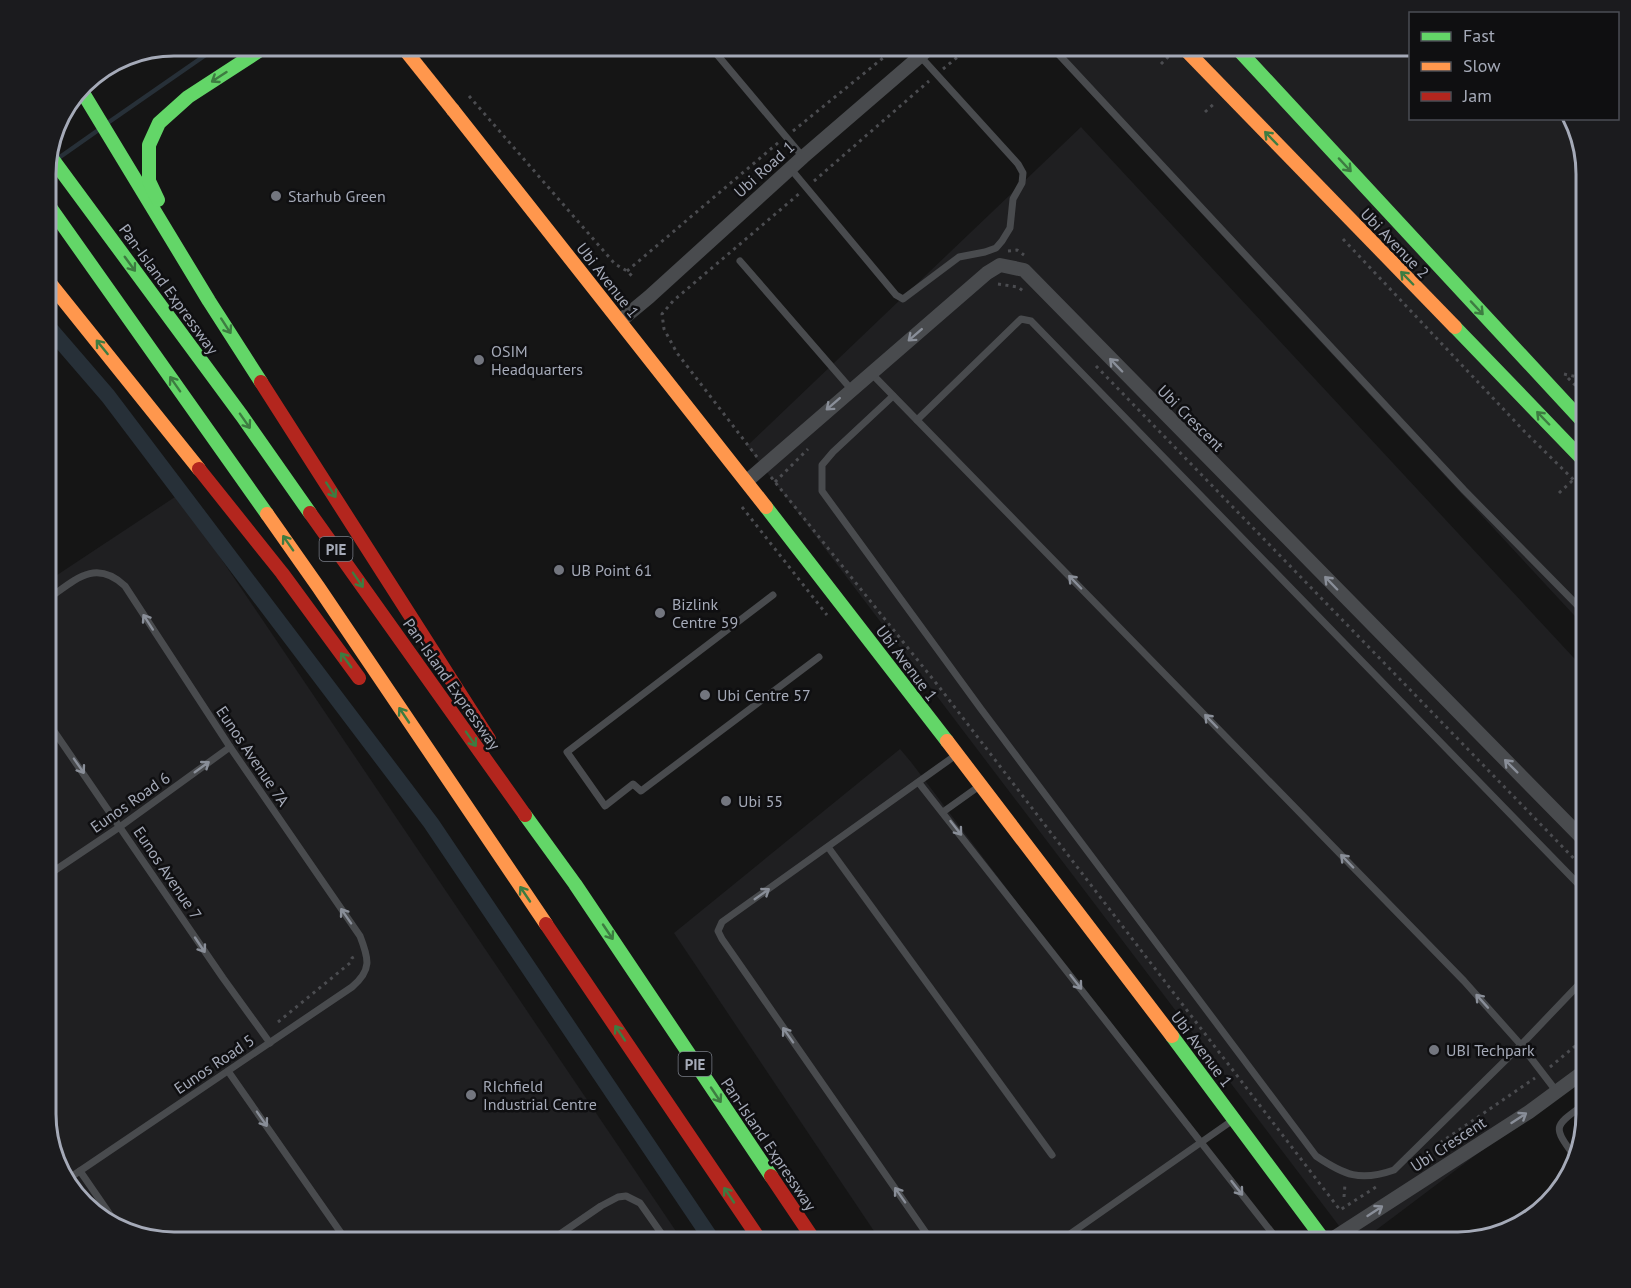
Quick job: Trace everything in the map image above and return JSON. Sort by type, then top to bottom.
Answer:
[{"type":"main road","points":[[209,301],[149,181],[149,145],[159,123],[188,97],[251,56]]},
{"type":"main road","name":"Ubi Avenue 1","points":[[411,56],[747,481],[1235,1119],[1318,1232]]},
{"type":"main road","name":"Ubi Avenue 2","points":[[1192,56],[1576,453]]},
{"type":"main road","name":"Ubi Avenue 2","points":[[1244,56],[1576,414]]},
{"type":"main road","points":[[85,96],[209,301],[472,710],[575,884]]},
{"type":"main road","name":"Pan-Island Expressway","points":[[56,164],[242,416],[575,884],[809,1232]]},
{"type":"main road","name":"PIE","points":[[56,215],[319,588],[755,1232]]},
{"type":"main road","points":[[56,292],[282,573],[361,680],[391,696]]},
{"type":"street","name":"Ubi Road 1","points":[[620,321],[919,56]]},
{"type":"street","name":"Ubi Crescent","points":[[747,481],[987,273],[1000,265],[1024,270],[1576,832]]},
{"type":"street","name":"Ubi Crescent","points":[[1343,1232],[1576,1078]]},
{"type":"lane","points":[[718,56],[803,157]]},
{"type":"lane","points":[[790,168],[896,295],[903,299],[959,257],[996,248],[1010,228],[1014,199],[1022,183],[1023,173],[1018,164],[937,74],[931,56]]},
{"type":"lane","points":[[1060,56],[1464,490],[1576,604]]},
{"type":"lane","points":[[740,261],[851,389]]},
{"type":"lane","points":[[917,420],[1021,319],[1031,321],[1576,882]]},
{"type":"lane","points":[[871,373],[1464,981],[1521,1045],[1557,1092]]},
{"type":"lane","points":[[893,396],[846,439],[822,465],[822,490],[987,718],[1316,1156],[1339,1172],[1361,1177],[1376,1176],[1394,1170],[1576,987]]},
{"type":"lane","name":"Eunos Avenue 7A","points":[[56,593],[82,575],[93,572],[115,576],[124,586],[230,747],[360,936],[368,961]]},
{"type":"lane","points":[[773,595],[567,753],[605,806],[633,784],[641,792],[819,657]]},
{"type":"lane","name":"Eunos Avenue 7","points":[[56,734],[223,978],[270,1042]]},
{"type":"lane","name":"Eunos Road 6","points":[[56,870],[230,747]]},
{"type":"lane","points":[[925,1232],[718,931],[722,922],[956,755]]},
{"type":"lane","points":[[919,783],[1272,1232]]},
{"type":"lane","points":[[943,812],[980,785]]},
{"type":"lane","points":[[828,847],[1052,1155]]},
{"type":"lane","name":"Eunos Road 5","points":[[72,1176],[352,987],[360,980],[368,961]]},
{"type":"lane","points":[[228,1071],[340,1232]]},
{"type":"lane","points":[[1570,1150],[1558,1128],[1560,1122],[1576,1110]]},
{"type":"lane","points":[[1073,1232],[1235,1119]]},
{"type":"lane","points":[[80,1171],[109,1214]]},
{"type":"lane","points":[[563,1232],[601,1206],[618,1197],[626,1196],[640,1203],[660,1232]]},
{"type":"path","points":[[627,271],[786,136],[885,56]]},
{"type":"path","points":[[959,56],[673,301],[662,314],[664,329],[677,353],[775,482],[940,688],[1340,1210],[1380,1184]]},
{"type":"path","points":[[1161,64],[1170,56]]},
{"type":"path","points":[[462,87],[615,264],[632,276]]},
{"type":"path","points":[[1205,112],[1215,103]]},
{"type":"path","points":[[996,284],[1018,287],[1026,293]]},
{"type":"path","points":[[1095,364],[1576,861]]},
{"type":"path","points":[[1564,374],[1576,377]]},
{"type":"path","points":[[775,482],[812,445]]},
{"type":"path","points":[[1559,493],[1573,480]]},
{"type":"path","points":[[264,1034],[350,963],[355,955],[366,952]]},
{"type":"path","points":[[1428,1152],[1543,1073],[1576,1045]]},
{"type":"path","points":[[1344,1197],[1346,1173]]},
{"type":"shaded area","points":[[1055,56],[1409,56],[1409,120],[1563,120],[1573,150],[1576,173],[1576,617]]},
{"type":"shaded area","name":"UBI Techpark","points":[[1081,127],[1576,660],[1576,1080],[1374,1232],[1344,1232],[747,446]]},
{"type":"shaded area","points":[[178,495],[677,1232],[173,1232],[150,1230],[128,1224],[108,1213],[90,1198],[71,1174],[62,1153],[56,1122],[56,576]]},
{"type":"shaded area","points":[[900,749],[1267,1232],[875,1232],[674,933]]},
{"type":"waterway","points":[[109,122],[204,56]]},
{"type":"waterway","points":[[60,157],[97,131]]},
{"type":"waterway","points":[[56,336],[108,396],[431,823],[707,1232]]},
{"type":"traffic: fast","points":[[158,200],[149,181],[149,145],[159,123],[188,97],[251,56]]},
{"type":"traffic: fast","points":[[1244,56],[1576,414]]},
{"type":"traffic: fast","points":[[85,96],[261,382]]},
{"type":"traffic: fast","points":[[56,164],[242,416],[310,513]]},
{"type":"traffic: fast","points":[[56,216],[267,514]]},
{"type":"traffic: fast","points":[[1455,327],[1576,453]]},
{"type":"traffic: fast","points":[[766,507],[947,741]]},
{"type":"traffic: fast","points":[[525,815],[575,884],[771,1176]]},
{"type":"traffic: fast","points":[[1172,1036],[1318,1232]]},
{"type":"traffic: slow","points":[[410,56],[453,110]]},
{"type":"traffic: slow","points":[[1192,56],[1455,327]]},
{"type":"traffic: slow","points":[[453,110],[766,507]]},
{"type":"traffic: slow","points":[[56,291],[199,469]]},
{"type":"traffic: slow","points":[[267,514],[546,924]]},
{"type":"traffic: slow","points":[[947,741],[1172,1036]]},
{"type":"traffic: jam","points":[[261,382],[489,739]]},
{"type":"traffic: jam","points":[[199,469],[282,573],[359,678]]},
{"type":"traffic: jam","points":[[310,513],[525,815]]},
{"type":"traffic: jam","points":[[546,924],[755,1232]]},
{"type":"traffic: jam","points":[[771,1176],[809,1232]]},
{"type":"place","name":"Starhub Green","points":[[276,196]]},
{"type":"place","name":"OSIM Headquarters","points":[[479,360]]},
{"type":"place","name":"UB Point 61","points":[[559,570]]},
{"type":"place","name":"Bizlink Centre 59","points":[[660,613]]},
{"type":"place","name":"Ubi Centre 57","points":[[705,695]]},
{"type":"place","name":"Ubi 55","points":[[726,801]]},
{"type":"place","name":"UBI Techpark","points":[[1434,1050]]},
{"type":"place","name":"RIchfield Industrial Centre","points":[[471,1095]]}]
